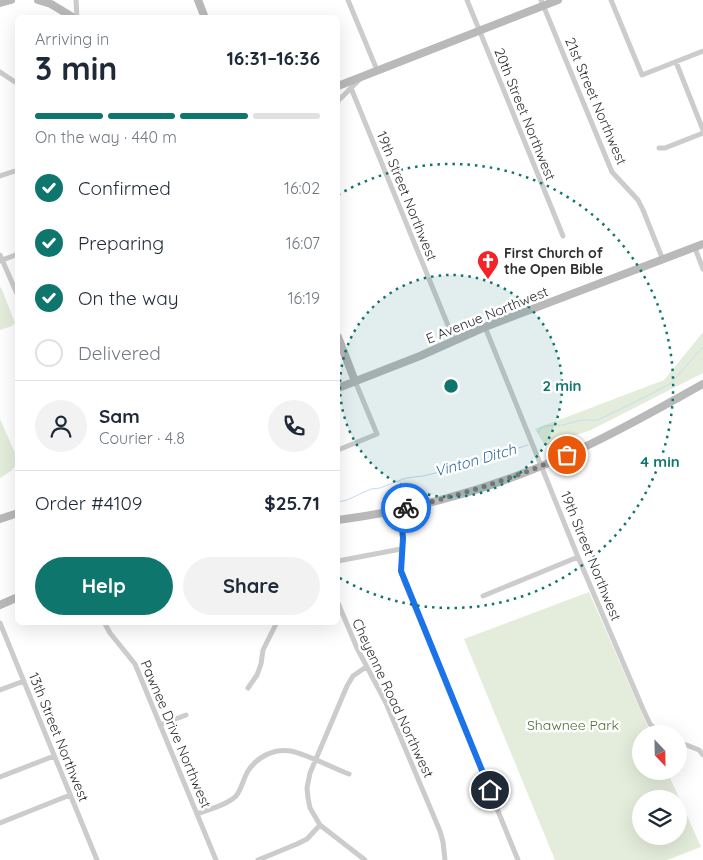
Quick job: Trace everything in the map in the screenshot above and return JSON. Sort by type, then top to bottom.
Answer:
[{"type":"street","points":[[0,2],[11,0]]},
{"type":"street","points":[[38,0],[51,4],[71,15]]},
{"type":"street","points":[[76,0],[76,15]]},
{"type":"street","points":[[198,0],[204,15]]},
{"type":"street","points":[[348,0],[377,70]]},
{"type":"street","name":"20th Street Northwest","points":[[466,0],[563,236]]},
{"type":"street","points":[[340,85],[542,3],[558,0]]},
{"type":"street","points":[[611,0],[642,75],[703,51]]},
{"type":"street","name":"21st Street Northwest","points":[[542,3],[612,172],[638,200],[663,260]]},
{"type":"street","points":[[659,148],[665,148],[703,132],[676,62]]},
{"type":"street","points":[[0,72],[15,82]]},
{"type":"street","points":[[340,99],[363,76]]},
{"type":"street","name":"19th Street Northwest","points":[[351,88],[454,340]]},
{"type":"street","points":[[0,176],[15,171]]},
{"type":"street","name":"E Avenue Northwest","points":[[340,387],[485,327],[703,244]]},
{"type":"street","points":[[695,248],[703,269]]},
{"type":"street","points":[[15,255],[1,259],[15,289]]},
{"type":"street","name":"19th Street Northwest","points":[[485,327],[578,556],[651,725]]},
{"type":"street","points":[[340,342],[378,434],[340,449]]},
{"type":"street","points":[[340,520],[400,510],[482,488],[542,466],[618,431],[703,384]]},
{"type":"street","points":[[400,510],[403,527],[401,571],[404,581],[518,860]]},
{"type":"street","points":[[0,520],[15,514]]},
{"type":"street","points":[[340,561],[402,549]]},
{"type":"street","points":[[483,596],[578,556]]},
{"type":"street","points":[[0,605],[15,598]]},
{"type":"street","name":"Cheyenne Road Northwest","points":[[340,608],[366,667],[386,703],[436,822],[443,842],[445,860]]},
{"type":"street","name":"13th Street Northwest","points":[[0,623],[97,860]]},
{"type":"street","name":"Pawnee Drive Northwest","points":[[106,625],[135,664],[216,860]]},
{"type":"street","points":[[248,688],[257,675],[263,650],[276,625]]},
{"type":"street","points":[[365,860],[320,825],[310,808],[307,788],[315,761],[347,686],[353,676],[366,667]]},
{"type":"street","points":[[0,690],[24,681]]},
{"type":"street","points":[[160,725],[186,715]]},
{"type":"street","points":[[688,746],[699,750],[703,754]]},
{"type":"street","points":[[198,814],[228,802],[236,795],[254,762],[265,755],[279,751],[291,751],[349,774]]},
{"type":"street","points":[[0,777],[54,756]]},
{"type":"street","points":[[0,823],[70,795]]},
{"type":"street","points":[[258,860],[307,839],[320,825]]},
{"type":"green space","points":[[0,288],[15,323],[0,330]]},
{"type":"green space","points":[[703,332],[703,373],[591,430],[545,446],[535,429],[664,380]]},
{"type":"green space","points":[[0,419],[15,453],[15,466],[0,478]]},
{"type":"green space","name":"Shawnee Park","points":[[589,592],[647,725],[632,725],[632,780],[671,780],[676,790],[632,790],[632,845],[687,845],[687,816],[701,847],[667,860],[555,860],[464,639]]},
{"type":"waterway","name":"Vinton Ditch","points":[[539,432],[540,428],[545,426],[563,425],[581,420],[598,420],[653,393],[671,383],[703,347]]},
{"type":"waterway","name":"Vinton Ditch","points":[[340,502],[406,478],[452,469],[528,445]]},
{"type":"way so far","points":[[406,508],[482,488],[567,455]]},
{"type":"place","name":"First Church of the Open Bible","points":[[488,280]]},
{"type":"route","points":[[406,508],[400,510],[403,527],[401,571],[490,790]]}]
